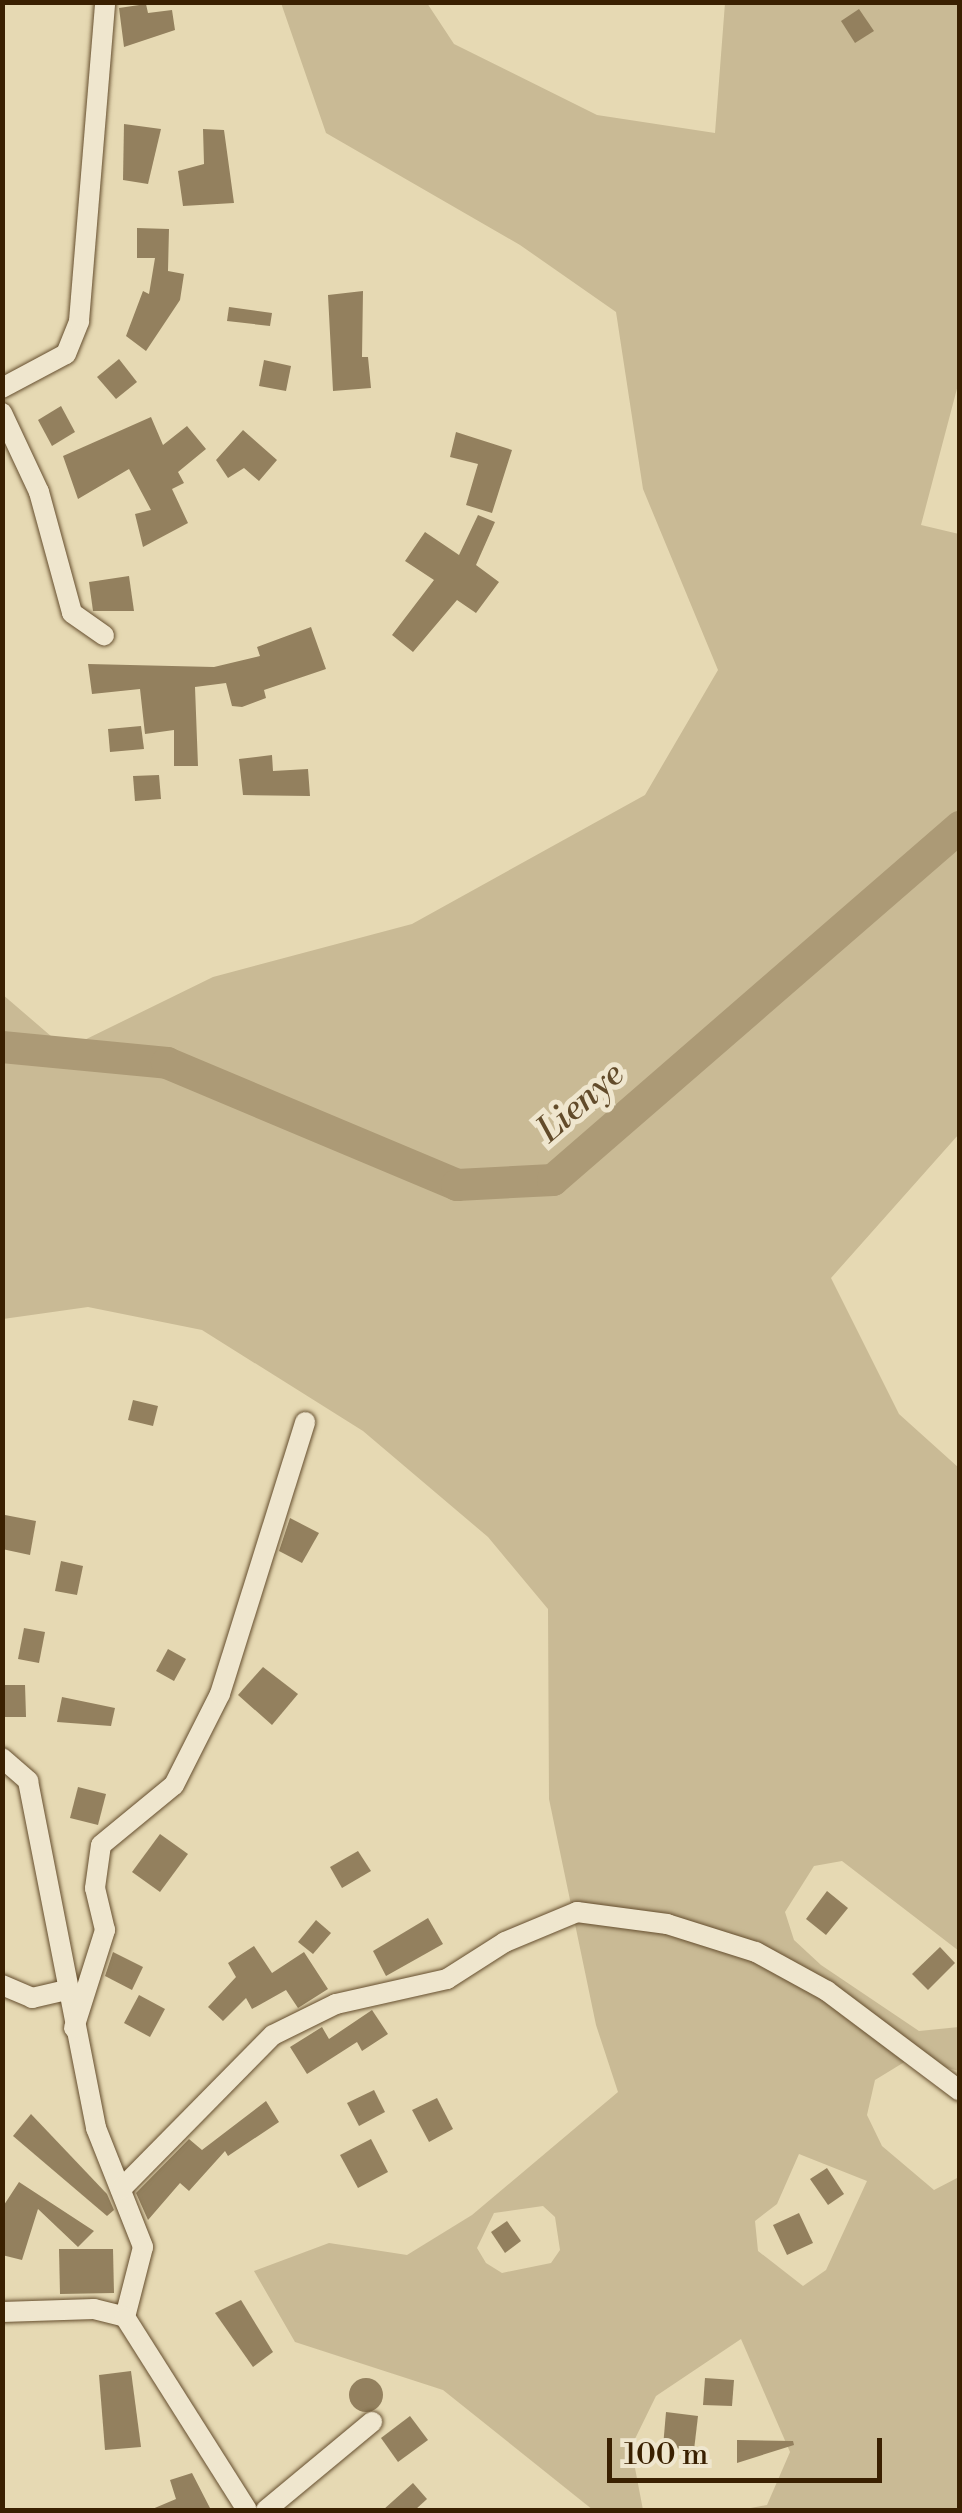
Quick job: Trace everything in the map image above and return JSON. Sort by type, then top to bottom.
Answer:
[{"type":"street","points":[[2,388],[66,354],[78,321],[104,2]]},
{"type":"street","points":[[2,412],[39,492],[72,613],[104,634]]},
{"type":"street","points":[[74,2028],[105,1930],[94,1888],[101,1845],[174,1785],[220,1694],[305,1422]]},
{"type":"street","points":[[2,1758],[28,1781],[63,1991],[96,2128],[143,2246],[125,2317]]},
{"type":"street","points":[[120,2189],[272,2035],[336,2004],[447,1979],[534,1927],[578,1912],[667,1924],[756,1952],[827,1991],[960,2091]]},
{"type":"street","points":[[2,1985],[32,1998],[63,1991]]},
{"type":"street","points":[[2,2312],[94,2309],[125,2317],[247,2510]]},
{"type":"street","points":[[266,2510],[372,2422]]},
{"type":"shaded area","points":[[281,3],[427,3],[454,44],[597,115],[715,133],[725,3],[959,3],[959,381],[921,525],[959,534],[959,1134],[831,1278],[899,1414],[959,1468],[959,1951],[842,1861],[814,1866],[785,1912],[794,1940],[821,1965],[919,2031],[959,2027],[959,2071],[911,2058],[875,2080],[867,2115],[882,2146],[934,2190],[959,2177],[959,2510],[740,2510],[767,2505],[790,2452],[741,2339],[656,2396],[631,2447],[643,2510],[593,2510],[443,2390],[295,2342],[254,2271],[329,2243],[407,2255],[472,2215],[618,2092],[596,2025],[549,1799],[548,1609],[488,1537],[363,1431],[202,1330],[88,1307],[3,1319],[2,994],[66,1049],[213,977],[412,924],[645,795],[718,670],[643,489],[616,312],[520,245],[326,133]],"holes":[[[799,2154],[867,2181],[826,2270],[803,2286],[758,2251],[755,2221],[777,2204]],[[543,2206],[555,2217],[560,2250],[551,2263],[502,2273],[486,2263],[477,2248],[494,2213]]]},
{"type":"building","points":[[146,4],[148,13],[172,10],[175,30],[124,47],[119,8]]},
{"type":"building","points":[[859,9],[874,31],[855,43],[841,21]]},
{"type":"building","points":[[124,124],[161,129],[148,184],[123,180]]},
{"type":"building","points":[[203,129],[224,130],[234,203],[183,206],[178,171],[204,164]]},
{"type":"building","points":[[137,228],[169,229],[168,271],[184,274],[180,300],[146,351],[126,336],[143,291],[149,294],[155,258],[137,258]]},
{"type":"building","points":[[363,291],[362,357],[368,357],[371,388],[333,391],[328,295]]},
{"type":"building","points":[[229,307],[272,313],[270,326],[227,321]]},
{"type":"building","points":[[119,359],[137,382],[116,399],[97,377]]},
{"type":"building","points":[[264,360],[291,366],[286,391],[259,386]]},
{"type":"building","points":[[61,406],[75,432],[52,446],[38,420]]},
{"type":"building","points":[[151,417],[163,445],[187,426],[206,449],[178,472],[184,483],[172,489],[188,523],[143,547],[135,514],[151,510],[129,469],[78,499],[63,456]]},
{"type":"building","points":[[243,430],[277,460],[259,481],[244,468],[228,478],[216,460]]},
{"type":"building","points":[[456,432],[512,450],[492,513],[466,505],[478,464],[450,457]]},
{"type":"building","points":[[478,515],[495,522],[476,565],[499,582],[476,613],[457,600],[413,652],[392,635],[434,580],[405,561],[425,532],[459,555]]},
{"type":"building","points":[[129,576],[134,611],[93,611],[89,582]]},
{"type":"building","points":[[311,627],[326,669],[264,690],[266,698],[242,707],[232,706],[226,683],[195,687],[198,766],[174,766],[174,730],[145,734],[140,689],[92,694],[88,664],[214,667],[260,656],[257,647]]},
{"type":"building","points":[[141,726],[144,749],[110,752],[108,729]]},
{"type":"building","points":[[272,755],[273,771],[308,769],[310,796],[243,795],[239,759]]},
{"type":"building","points":[[159,775],[161,799],[135,801],[133,776]]},
{"type":"building","points":[[133,1400],[158,1406],[153,1426],[128,1420]]},
{"type":"building","points":[[5,1515],[36,1521],[30,1555],[2,1549]]},
{"type":"building","points":[[290,1518],[319,1533],[302,1563],[279,1551]]},
{"type":"building","points":[[61,1561],[83,1566],[77,1595],[55,1591]]},
{"type":"building","points":[[24,1628],[45,1632],[39,1663],[18,1659]]},
{"type":"building","points":[[168,1649],[186,1659],[174,1681],[156,1671]]},
{"type":"building","points":[[263,1667],[298,1694],[272,1725],[238,1695]]},
{"type":"building","points":[[2,1685],[25,1685],[26,1717],[2,1717]]},
{"type":"building","points":[[62,1697],[115,1708],[111,1726],[57,1722]]},
{"type":"building","points":[[78,1787],[106,1794],[98,1825],[70,1818]]},
{"type":"building","points":[[160,1834],[188,1854],[160,1892],[132,1872]]},
{"type":"building","points":[[358,1851],[371,1871],[342,1888],[330,1867]]},
{"type":"building","points":[[827,1891],[848,1908],[826,1935],[806,1919]]},
{"type":"building","points":[[428,1918],[443,1944],[386,1976],[373,1951]]},
{"type":"building","points":[[316,1920],[331,1933],[313,1954],[298,1942]]},
{"type":"building","points":[[254,1946],[272,1973],[304,1952],[328,1989],[298,2008],[286,1990],[252,2009],[246,1998],[223,2021],[208,2007],[236,1977],[228,1963]]},
{"type":"building","points":[[940,1947],[955,1963],[928,1990],[912,1974]]},
{"type":"building","points":[[113,1952],[143,1967],[132,1990],[105,1976]]},
{"type":"building","points":[[139,1995],[165,2009],[150,2037],[124,2023]]},
{"type":"building","points":[[372,2010],[388,2034],[362,2051],[357,2042],[307,2074],[290,2047],[322,2027],[329,2039]]},
{"type":"building","points":[[374,2090],[385,2112],[359,2126],[347,2103]]},
{"type":"building","points":[[437,2098],[453,2129],[429,2142],[412,2110]]},
{"type":"building","points":[[266,2101],[279,2122],[228,2156],[225,2151],[189,2191],[180,2183],[148,2220],[136,2193],[189,2139],[202,2150]]},
{"type":"building","points":[[31,2114],[107,2194],[114,2210],[107,2216],[13,2136]]},
{"type":"building","points":[[371,2139],[388,2172],[358,2188],[340,2155]]},
{"type":"building","points":[[827,2168],[844,2194],[828,2205],[810,2179]]},
{"type":"building","points":[[19,2182],[94,2231],[78,2247],[38,2209],[22,2260],[2,2255],[2,2208]]},
{"type":"building","points":[[799,2213],[813,2243],[787,2255],[773,2225]]},
{"type":"building","points":[[507,2221],[521,2241],[505,2253],[491,2232]]},
{"type":"building","points":[[59,2249],[113,2249],[114,2293],[60,2294]]},
{"type":"building","points":[[241,2300],[273,2352],[253,2367],[215,2313]]},
{"type":"building","points":[[131,2371],[141,2447],[105,2450],[99,2375]]},
{"type":"building","points":[[366,2378],[378,2383],[383,2395],[378,2407],[366,2412],[354,2407],[349,2395],[354,2383]]},
{"type":"building","points":[[705,2378],[734,2380],[732,2406],[703,2405]]},
{"type":"building","points":[[666,2412],[698,2416],[694,2450],[663,2447]]},
{"type":"building","points":[[410,2416],[428,2440],[398,2462],[381,2438]]},
{"type":"building","points":[[737,2440],[793,2441],[794,2445],[737,2463]]},
{"type":"building","points":[[192,2473],[211,2510],[150,2510],[176,2499],[170,2480]]},
{"type":"building","points":[[413,2483],[427,2499],[415,2510],[383,2510]]},
{"type":"waterway","name":"Lienye","points":[[2,1047],[167,1063],[457,1185],[553,1180],[960,827]]}]
